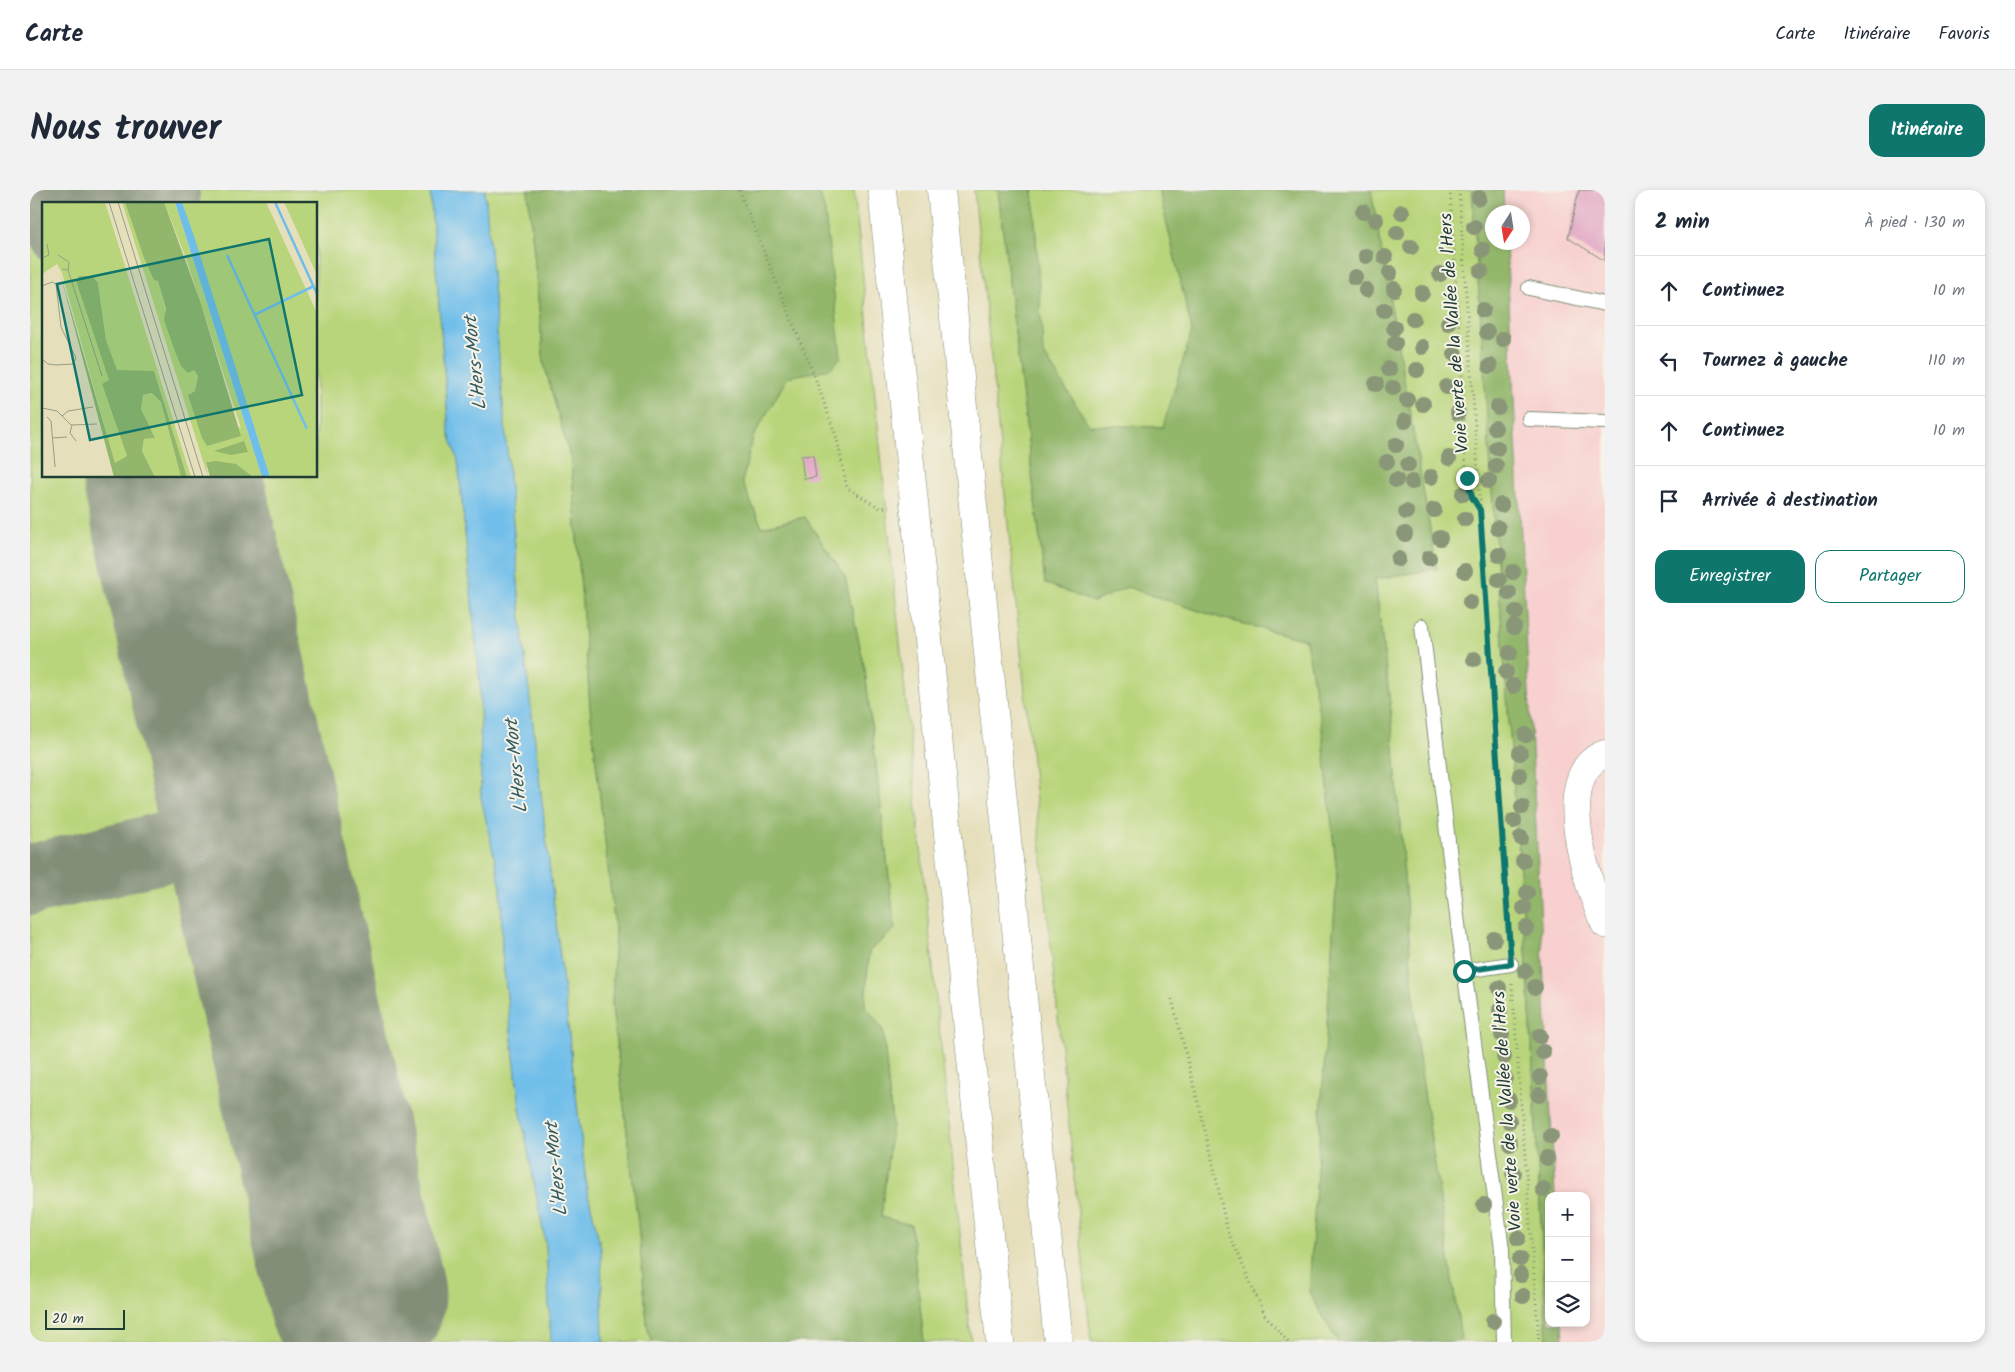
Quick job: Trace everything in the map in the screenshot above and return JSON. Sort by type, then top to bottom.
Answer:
[{"type":"main road","points":[[882,190],[1000,1342]]},
{"type":"main road","points":[[941,190],[1058,1342]]},
{"type":"main road","points":[[1605,754],[1594,759],[1587,766],[1578,789],[1577,808],[1581,853],[1589,884],[1605,924]]},
{"type":"lane","points":[[1529,288],[1605,304]]},
{"type":"lane","points":[[1529,419],[1605,422]]},
{"type":"lane","points":[[1422,626],[1464,971],[1502,1249],[1504,1342]]},
{"type":"lane","points":[[1464,971],[1511,964]]},
{"type":"path","points":[[739,190],[819,388],[837,439],[847,488],[880,508],[914,505]]},
{"type":"path","points":[[1450,190],[1467,478],[1472,497],[1480,510]]},
{"type":"path","name":"Voie verte de la Vallée de l'Hers","points":[[1459,190],[1511,964],[1539,1342]]},
{"type":"path","points":[[1172,1000],[1211,1154],[1227,1230],[1265,1315],[1288,1342]]},
{"type":"shaded area","points":[[1503,190],[1605,190],[1605,1342],[1563,1342],[1562,1327],[1590,1327],[1590,1192],[1555,1192],[1506,250],[1530,250],[1530,205],[1504,205]]},
{"type":"green space","points":[[30,190],[430,190],[449,433],[458,460],[480,684],[481,797],[501,888],[502,953],[520,1108],[546,1246],[551,1342],[30,1342]]},
{"type":"green space","points":[[485,190],[528,190],[544,364],[571,461],[591,718],[615,929],[612,1007],[638,1224],[648,1333],[653,1342],[603,1342],[601,1249],[587,1190],[522,630]]},
{"type":"green space","points":[[528,190],[819,190],[825,213],[841,357],[830,369],[788,377],[753,437],[742,482],[762,527],[805,517],[845,577],[865,670],[895,929],[869,951],[865,1006],[883,1030],[892,1124],[881,1217],[911,1225],[924,1342],[653,1342],[648,1333],[638,1224],[612,1007],[615,929],[591,718],[571,461],[544,364]]},
{"type":"green space","points":[[819,190],[854,190],[971,1342],[924,1342],[911,1225],[881,1218],[892,1124],[883,1030],[865,1006],[869,951],[895,929],[865,670],[845,577],[805,517],[762,527],[742,482],[753,437],[788,376],[830,369],[840,357],[825,213]]},
{"type":"green space","points":[[974,190],[998,190],[1045,583],[1093,602],[1127,587],[1221,618],[1306,640],[1322,729],[1337,875],[1309,1292],[1338,1342],[1091,1342]]},
{"type":"green space","points":[[998,190],[1033,190],[1043,353],[1089,425],[1163,427],[1192,331],[1159,190],[1371,190],[1437,569],[1375,579],[1391,712],[1418,1052],[1461,1339],[1458,1342],[1338,1342],[1309,1292],[1337,875],[1322,729],[1306,640],[1221,618],[1127,587],[1093,602],[1045,583]]},
{"type":"green space","points":[[1033,190],[1159,190],[1192,331],[1164,427],[1089,426],[1043,353]]},
{"type":"green space","points":[[1371,190],[1472,190],[1495,535],[1529,991],[1547,1342],[1458,1342],[1461,1339],[1418,1052],[1391,712],[1375,579],[1437,569]]},
{"type":"green space","points":[[1472,190],[1503,190],[1504,205],[1485,205],[1485,250],[1506,250],[1555,1192],[1545,1192],[1545,1303],[1529,991],[1495,535]]},
{"type":"green space","points":[[1546,1327],[1562,1327],[1563,1342],[1547,1342]]},
{"type":"water","name":"L'Hers-Mort","points":[[430,190],[485,190],[522,630],[587,1190],[601,1249],[603,1342],[551,1342],[546,1246],[520,1108],[502,953],[501,888],[481,797],[480,684],[458,461],[449,433]]},
{"type":"building","points":[[1579,190],[1605,190],[1605,261],[1568,238]]},
{"type":"building","points":[[813,455],[816,477],[804,479],[801,456]]},
{"type":"taxiway","points":[[30,880],[251,826]]},
{"type":"runway","points":[[108,190],[111,202]]},
{"type":"runway","points":[[172,478],[356,1295]]},
{"type":"route","points":[[1464,971],[1511,964],[1480,510],[1472,497],[1467,478]]}]
